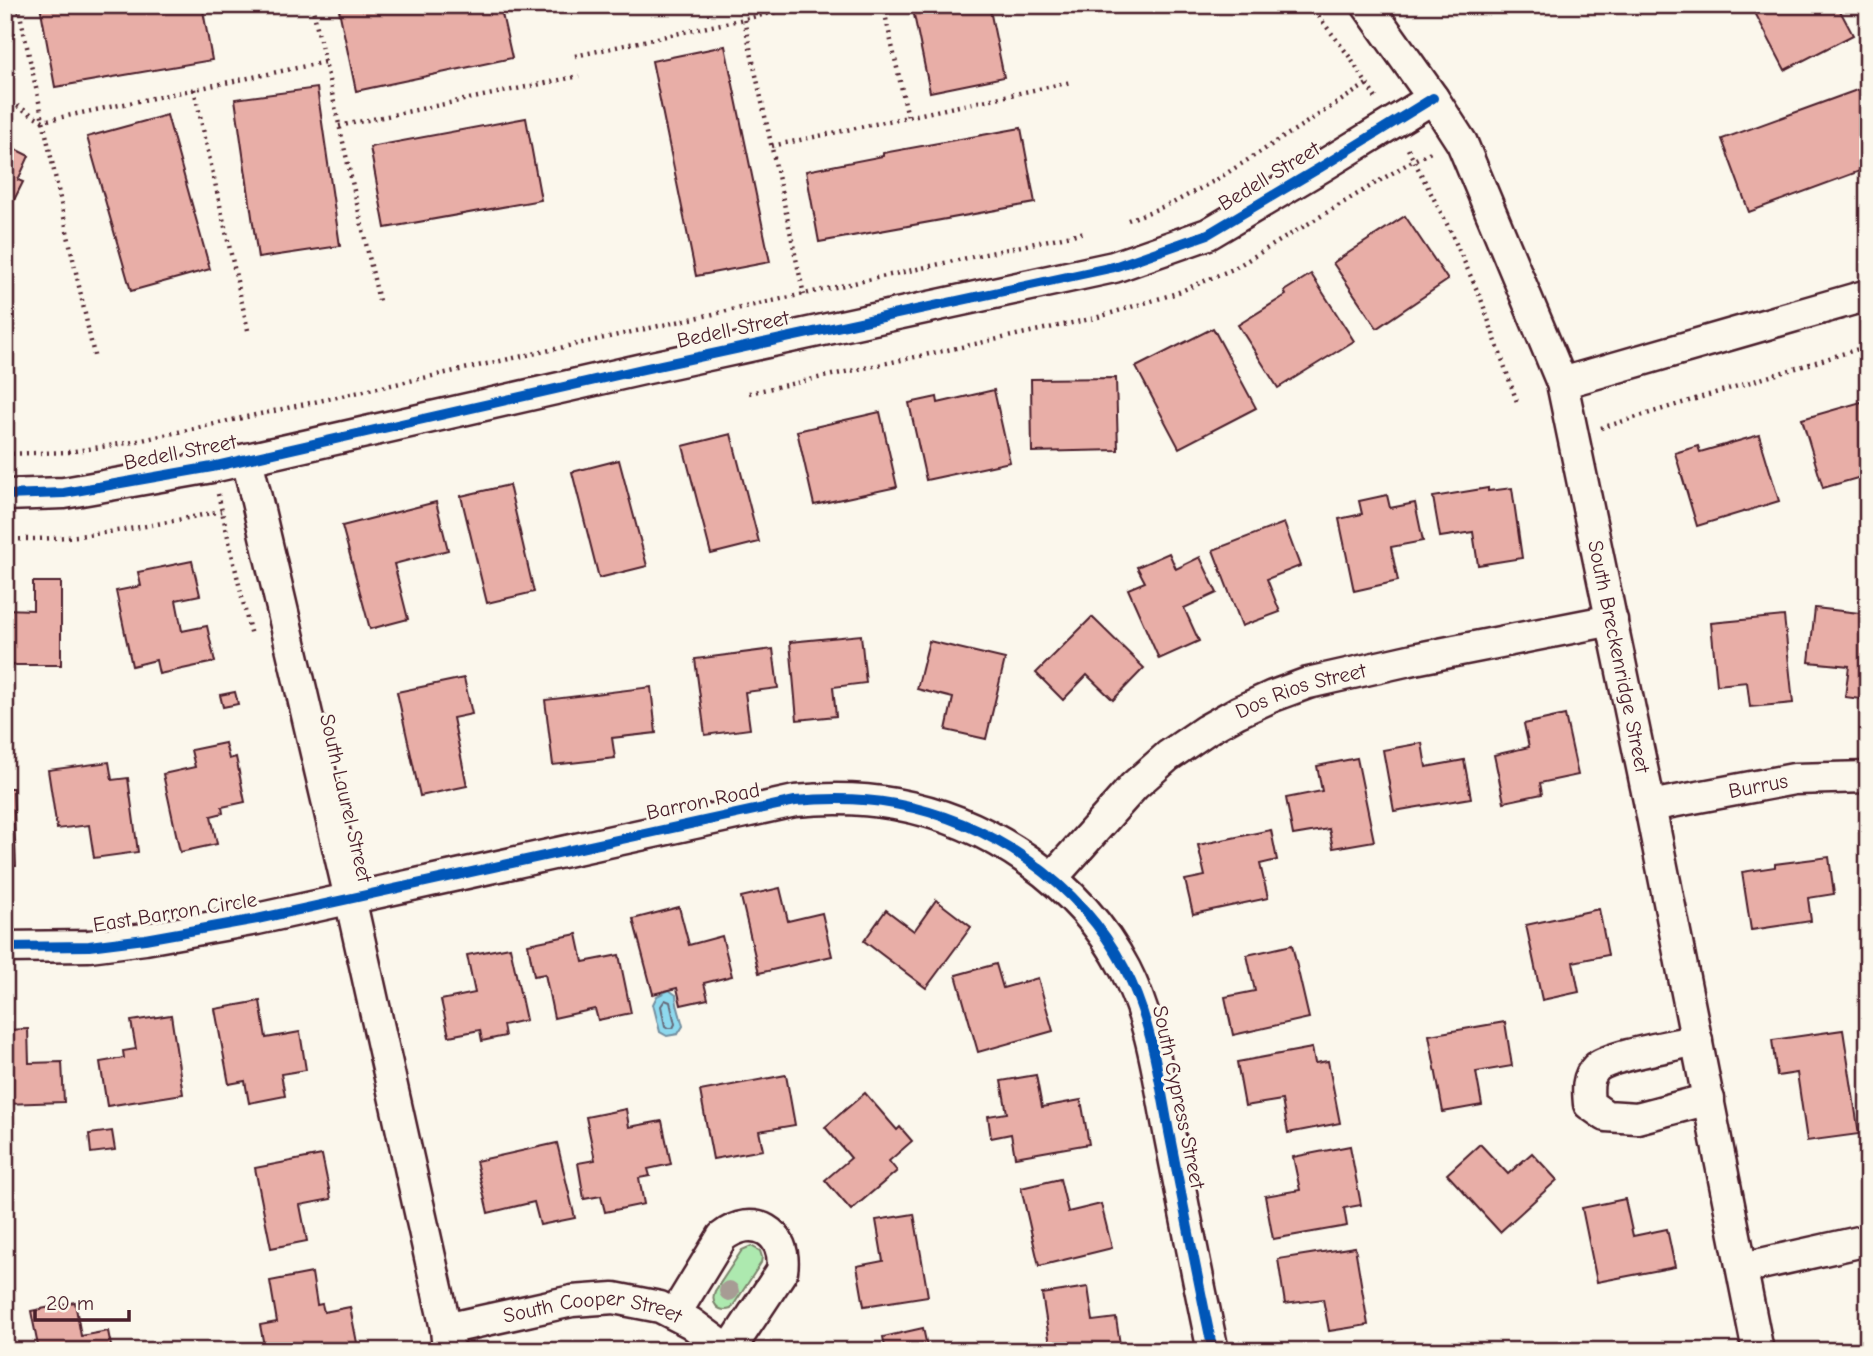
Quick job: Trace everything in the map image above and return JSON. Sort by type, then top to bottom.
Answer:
[{"type":"street","name":"South Breckenridge Street","points":[[1367,5],[1462,143],[1562,383],[1650,806],[1758,1351]]},
{"type":"street","name":"Bedell Street","points":[[5,495],[64,493],[212,467],[643,369],[1114,267],[1208,234],[1433,99]]},
{"type":"street","points":[[1562,383],[1868,295]]},
{"type":"street","name":"South Laurel Street","points":[[247,459],[350,898],[447,1340]]},
{"type":"street","name":"Dos Rios Street","points":[[1052,878],[1133,786],[1168,756],[1238,712],[1308,683],[1612,620]]},
{"type":"street","name":"Burrus","points":[[1650,806],[1794,779],[1868,777]]},
{"type":"street","name":"Barron Road","points":[[350,898],[794,801],[828,799],[896,804],[964,824],[995,840],[1052,878]]},
{"type":"street","name":"South Cypress Street","points":[[1052,878],[1093,920],[1109,943],[1125,968],[1147,1024],[1213,1351]]},
{"type":"street","name":"East Barron Circle","points":[[5,947],[89,946],[145,939],[257,919],[350,898]]},
{"type":"street","points":[[1697,1040],[1611,1060],[1595,1069],[1587,1086],[1589,1104],[1606,1116],[1637,1118],[1709,1099]]},
{"type":"street","points":[[675,1314],[722,1237],[730,1230],[751,1225],[771,1233],[782,1250],[782,1271],[729,1351]]},
{"type":"street","points":[[1743,1268],[1868,1240]]},
{"type":"street","name":"South Cooper Street","points":[[447,1340],[591,1299],[614,1298],[660,1307],[710,1336],[729,1351]]},
{"type":"path","points":[[18,5],[94,360]]},
{"type":"path","points":[[312,5],[379,301]]},
{"type":"path","points":[[575,56],[808,5]]},
{"type":"path","points":[[883,5],[908,117]]},
{"type":"path","points":[[1310,5],[1378,100]]},
{"type":"path","points":[[744,20],[804,295]]},
{"type":"path","points":[[5,99],[43,121],[325,62]]},
{"type":"path","points":[[339,126],[579,76]]},
{"type":"path","points":[[772,146],[1071,82]]},
{"type":"path","points":[[1128,220],[1173,203],[1216,180],[1367,84]]},
{"type":"path","points":[[194,89],[248,330]]},
{"type":"path","points":[[1407,146],[1476,288],[1517,402]]},
{"type":"path","points":[[5,454],[69,452],[133,442],[1085,232]]},
{"type":"path","points":[[1573,438],[1868,346]]},
{"type":"path","points":[[217,494],[251,636]]},
{"type":"path","points":[[5,539],[31,540],[113,532],[221,512]]},
{"type":"green space","points":[[751,1246],[760,1251],[761,1263],[731,1309],[722,1310],[714,1303],[715,1291],[742,1250]]},
{"type":"water","points":[[669,990],[676,995],[683,1026],[678,1034],[667,1036],[660,1032],[653,1004],[657,996]]},
{"type":"building","points":[[40,5],[202,5],[212,60],[55,87]]},
{"type":"building","points":[[360,5],[500,5],[512,58],[356,91],[339,10]]},
{"type":"building","points":[[912,5],[989,5],[1004,77],[930,92]]},
{"type":"building","points":[[1751,5],[1837,5],[1853,35],[1785,70]]},
{"type":"building","points":[[725,46],[770,262],[696,276],[652,61]]},
{"type":"building","points":[[1868,86],[1868,168],[1749,212],[1722,139]]},
{"type":"building","points":[[317,88],[340,246],[258,258],[235,99]]},
{"type":"building","points":[[167,115],[210,269],[131,291],[87,137]]},
{"type":"building","points":[[526,118],[541,200],[385,228],[370,147]]},
{"type":"building","points":[[1021,128],[1035,203],[819,242],[806,171],[883,156],[883,153]]},
{"type":"building","points":[[5,144],[29,156],[18,180],[23,182],[5,218]]},
{"type":"building","points":[[1405,216],[1448,280],[1377,328],[1333,263]]},
{"type":"building","points":[[1311,274],[1354,341],[1278,388],[1238,325],[1286,295],[1284,291]]},
{"type":"building","points":[[1213,328],[1256,408],[1179,448],[1136,367]]},
{"type":"building","points":[[1116,378],[1118,450],[1032,452],[1031,379]]},
{"type":"building","points":[[994,390],[1010,462],[926,480],[909,403],[937,397],[938,403]]},
{"type":"building","points":[[1868,400],[1868,475],[1823,488],[1802,419]]},
{"type":"building","points":[[880,412],[897,487],[814,505],[797,431]]},
{"type":"building","points":[[731,434],[759,542],[711,554],[683,446]]},
{"type":"building","points":[[1759,435],[1779,501],[1697,526],[1675,453],[1698,446],[1700,452]]},
{"type":"building","points":[[619,460],[647,566],[599,578],[572,472]]},
{"type":"building","points":[[509,485],[534,592],[487,603],[461,496]]},
{"type":"building","points":[[1488,488],[1488,491],[1512,488],[1522,558],[1478,565],[1473,532],[1440,537],[1433,497]]},
{"type":"building","points":[[1387,495],[1390,508],[1415,503],[1423,541],[1391,547],[1398,581],[1354,591],[1339,519],[1362,514],[1359,501]]},
{"type":"building","points":[[436,502],[448,550],[394,564],[408,619],[370,629],[342,526]]},
{"type":"building","points":[[1284,523],[1300,566],[1267,579],[1280,612],[1242,626],[1213,550]]},
{"type":"building","points":[[1169,553],[1176,569],[1200,557],[1217,593],[1184,608],[1199,641],[1159,659],[1128,589],[1145,582],[1137,567]]},
{"type":"building","points":[[192,561],[200,595],[176,600],[182,631],[207,626],[215,662],[159,674],[156,660],[132,666],[116,591],[141,586],[138,572]]},
{"type":"building","points":[[33,582],[61,582],[61,665],[5,665],[5,609],[33,610]]},
{"type":"building","points":[[1815,608],[1868,614],[1868,700],[1845,697],[1849,666],[1809,662]]},
{"type":"building","points":[[1784,616],[1793,703],[1750,707],[1747,682],[1717,685],[1711,623]]},
{"type":"building","points":[[1092,617],[1144,668],[1113,700],[1087,675],[1063,700],[1036,673]]},
{"type":"building","points":[[861,635],[866,683],[833,687],[836,716],[797,720],[790,642]]},
{"type":"building","points":[[929,641],[1005,659],[986,739],[946,730],[953,698],[917,689]]},
{"type":"building","points":[[773,649],[778,688],[745,692],[750,729],[705,735],[695,659]]},
{"type":"building","points":[[464,678],[472,714],[453,718],[467,786],[420,796],[397,692]]},
{"type":"building","points":[[651,687],[656,733],[612,738],[615,758],[553,765],[545,700]]},
{"type":"building","points":[[235,692],[238,704],[223,707],[220,695]]},
{"type":"building","points":[[1565,715],[1578,775],[1540,783],[1542,794],[1504,802],[1494,755],[1529,747],[1524,724]]},
{"type":"building","points":[[225,743],[229,759],[236,757],[245,802],[222,807],[223,813],[211,816],[217,844],[180,852],[163,774],[195,767],[191,750]]},
{"type":"building","points":[[1422,743],[1426,767],[1464,760],[1471,798],[1394,811],[1383,750]]},
{"type":"building","points":[[1357,758],[1374,841],[1333,848],[1329,829],[1293,835],[1286,798],[1322,791],[1317,766]]},
{"type":"building","points":[[109,762],[112,780],[128,778],[138,852],[94,858],[89,825],[57,829],[48,770]]},
{"type":"building","points":[[5,788],[13,788],[16,866],[5,866]]},
{"type":"building","points":[[1271,830],[1277,860],[1260,864],[1268,898],[1193,914],[1185,880],[1205,876],[1198,845]]},
{"type":"building","points":[[1829,857],[1834,894],[1808,898],[1811,921],[1751,930],[1742,872],[1775,867],[1775,864]]},
{"type":"building","points":[[780,888],[788,921],[822,913],[832,956],[759,973],[741,897]]},
{"type":"building","points":[[936,900],[971,927],[926,988],[864,941],[886,910],[914,931]]},
{"type":"building","points":[[679,907],[689,945],[722,936],[732,976],[704,983],[708,999],[681,1005],[677,988],[653,994],[633,919]]},
{"type":"building","points":[[1599,909],[1608,955],[1573,962],[1579,992],[1542,1000],[1526,925]]},
{"type":"building","points":[[577,934],[583,962],[619,955],[631,1013],[598,1020],[595,1009],[554,1018],[545,974],[534,976],[528,944]]},
{"type":"building","points":[[1292,945],[1309,1018],[1233,1035],[1225,997],[1255,991],[1247,955]]},
{"type":"building","points":[[510,947],[526,1020],[503,1025],[505,1036],[482,1041],[480,1030],[449,1036],[441,1000],[475,993],[467,955]]},
{"type":"building","points":[[996,964],[1003,988],[1038,978],[1053,1031],[978,1052],[956,975]]},
{"type":"building","points":[[260,1001],[266,1038],[300,1032],[306,1070],[281,1074],[285,1096],[249,1103],[245,1081],[229,1084],[215,1009]]},
{"type":"building","points":[[171,1015],[183,1094],[107,1106],[100,1062],[124,1058],[123,1051],[136,1049],[131,1021]]},
{"type":"building","points":[[1505,1022],[1512,1066],[1476,1072],[1482,1105],[1443,1112],[1429,1035]]},
{"type":"building","points":[[28,1029],[29,1063],[62,1062],[64,1102],[5,1104],[5,1030]]},
{"type":"building","points":[[1843,1030],[1859,1134],[1807,1141],[1797,1073],[1777,1076],[1772,1040]]},
{"type":"building","points":[[1312,1048],[1315,1063],[1328,1061],[1340,1123],[1288,1133],[1282,1100],[1245,1106],[1237,1062]]},
{"type":"building","points":[[786,1075],[795,1125],[759,1131],[763,1150],[713,1159],[700,1091]]},
{"type":"building","points":[[1036,1075],[1042,1107],[1081,1100],[1089,1144],[1015,1157],[1011,1134],[991,1138],[988,1116],[1007,1113],[1001,1081]]},
{"type":"building","points":[[865,1093],[897,1130],[900,1127],[912,1141],[889,1161],[897,1171],[851,1210],[825,1180],[851,1158],[825,1127]]},
{"type":"building","points":[[626,1109],[629,1127],[662,1121],[671,1164],[648,1169],[650,1176],[639,1178],[644,1204],[605,1212],[601,1196],[584,1199],[578,1163],[595,1160],[586,1117]]},
{"type":"building","points":[[112,1131],[115,1150],[91,1153],[89,1134]]},
{"type":"building","points":[[557,1143],[575,1218],[540,1225],[534,1202],[488,1213],[476,1161]]},
{"type":"building","points":[[1480,1144],[1508,1174],[1532,1153],[1557,1180],[1500,1232],[1447,1174]]},
{"type":"building","points":[[1350,1146],[1361,1205],[1344,1208],[1347,1226],[1273,1239],[1265,1196],[1300,1190],[1293,1157]]},
{"type":"building","points":[[322,1155],[331,1199],[300,1205],[307,1241],[271,1248],[255,1168]]},
{"type":"building","points":[[1060,1179],[1068,1212],[1101,1204],[1112,1248],[1039,1266],[1021,1188]]},
{"type":"building","points":[[1625,1199],[1633,1236],[1667,1229],[1675,1267],[1597,1282],[1582,1208]]},
{"type":"building","points":[[914,1214],[928,1296],[864,1306],[857,1266],[883,1261],[876,1220]]},
{"type":"building","points":[[5,1236],[11,1237],[7,1280],[5,1280]]},
{"type":"building","points":[[1355,1247],[1368,1325],[1329,1331],[1323,1299],[1285,1304],[1278,1259]]},
{"type":"building","points":[[312,1273],[317,1305],[322,1304],[324,1312],[350,1307],[358,1348],[344,1351],[265,1351],[260,1325],[277,1322],[270,1281]]},
{"type":"building","points":[[1088,1287],[1093,1321],[1116,1318],[1121,1351],[1051,1351],[1042,1294]]},
{"type":"building","points":[[75,1302],[81,1336],[108,1331],[112,1351],[39,1351],[31,1311]]},
{"type":"building","points":[[923,1328],[928,1351],[886,1351],[883,1337]]},
{"type":"building","points":[[1868,1342],[1868,1351],[1846,1351],[1845,1345]]},
{"type":"building","points":[[1391,1343],[1393,1351],[1348,1351]]},
{"type":"cycle path","points":[[5,495],[64,493],[212,467],[643,369],[1114,267],[1208,234],[1433,98]]},
{"type":"cycle path","points":[[5,947],[89,946],[257,919],[795,801],[870,801],[930,812],[998,841],[1058,883],[1106,938],[1125,969],[1142,1009],[1154,1051],[1213,1351]]}]
